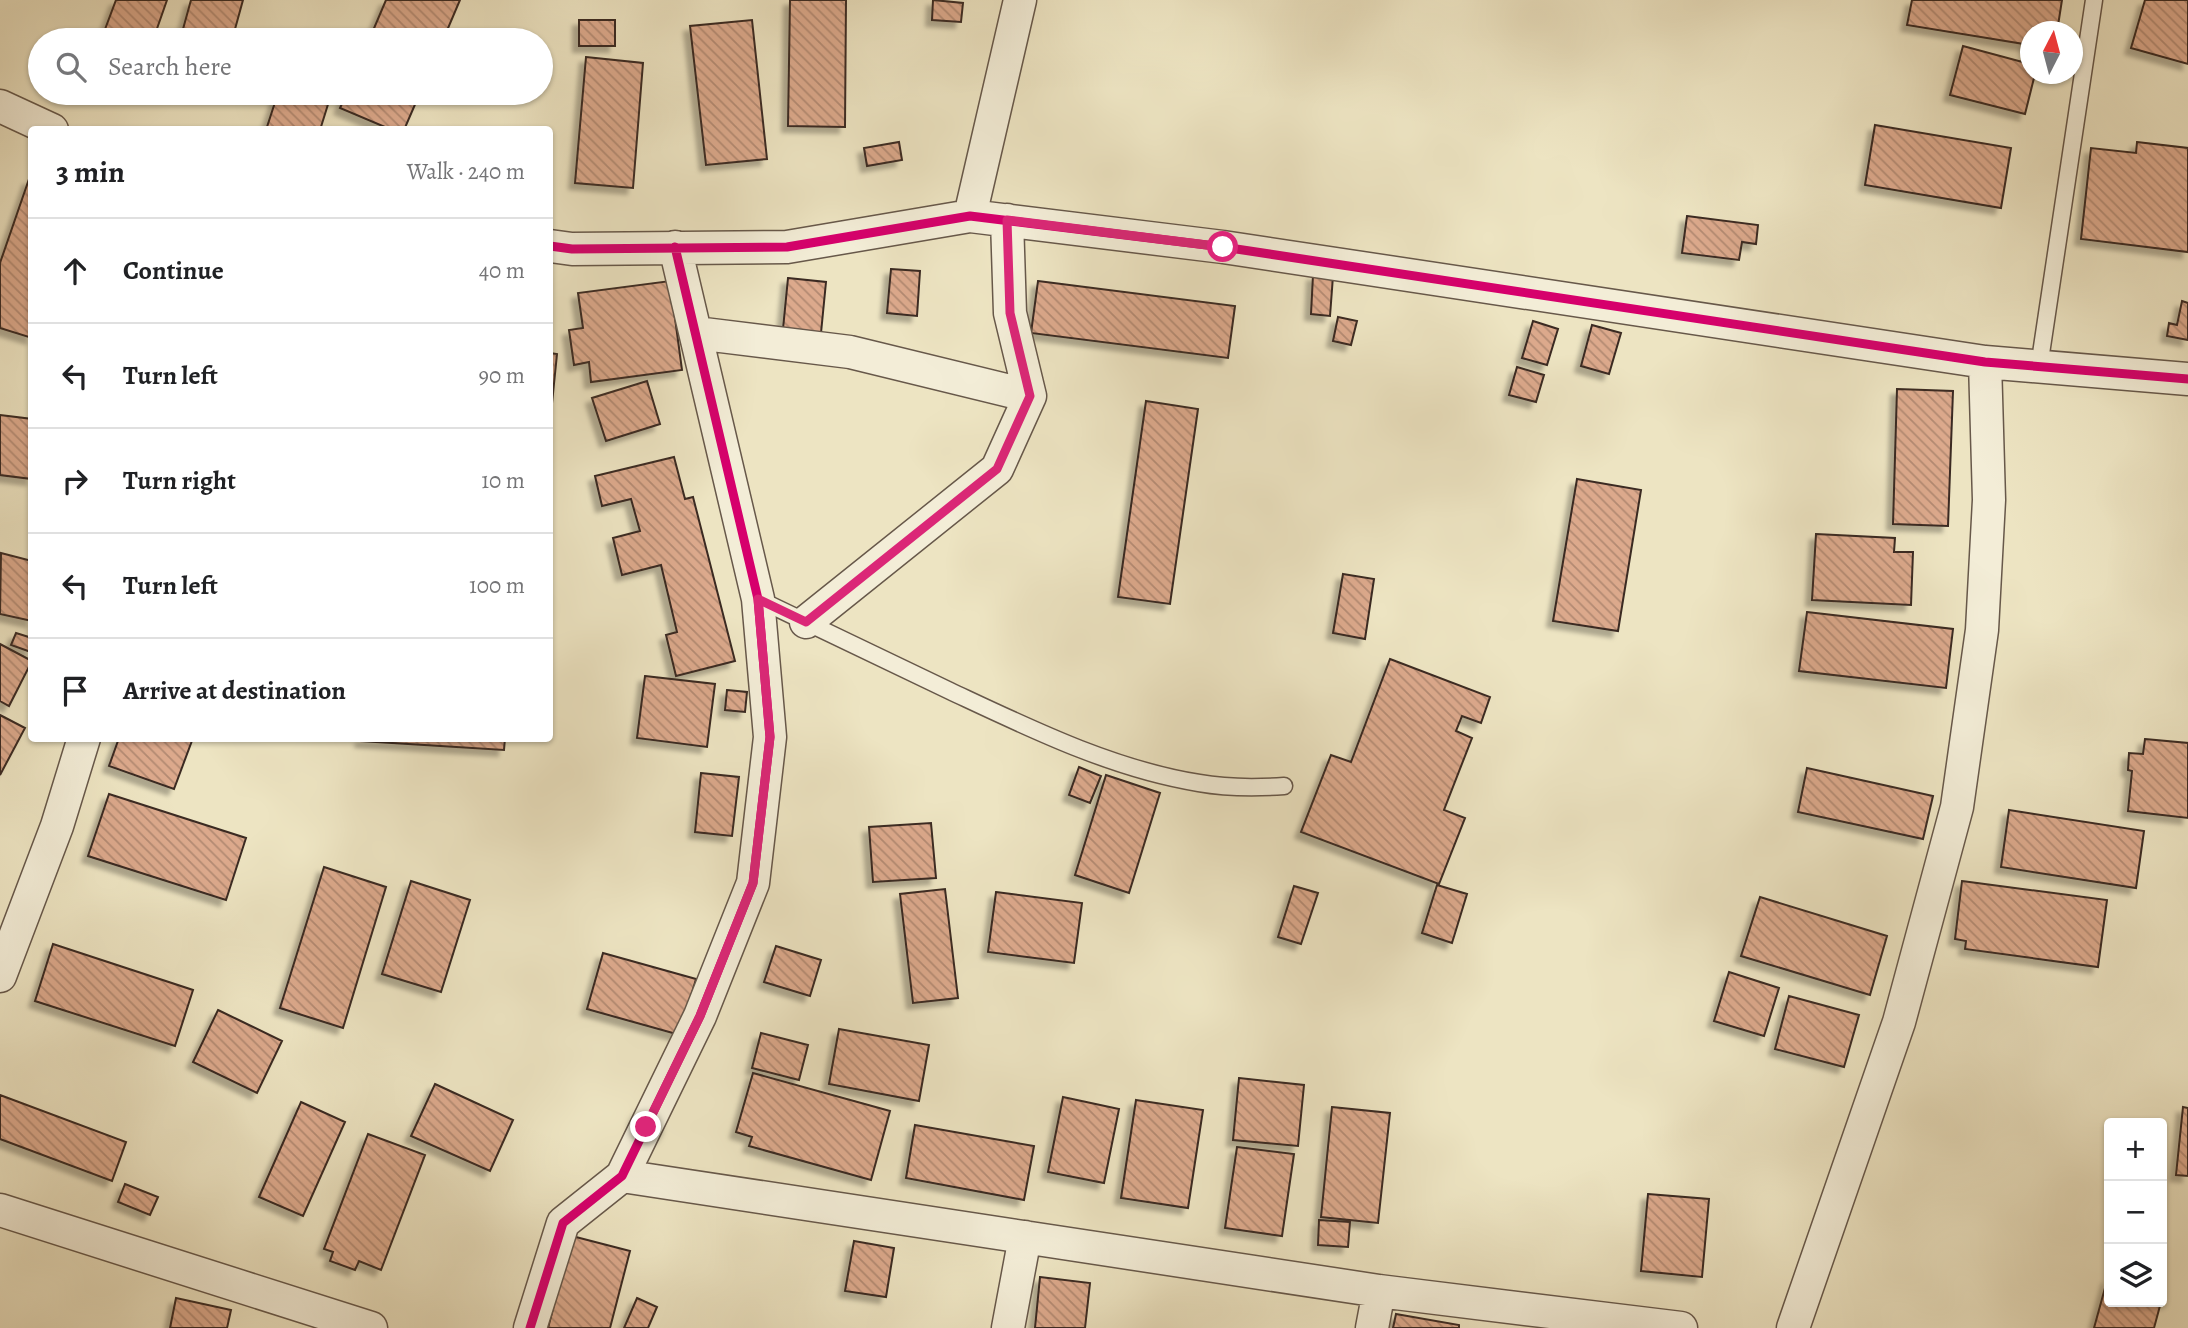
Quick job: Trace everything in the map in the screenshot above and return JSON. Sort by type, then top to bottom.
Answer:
[{"type":"street","points":[[970,216],[1020,0]]},
{"type":"street","points":[[0,106],[43,126]]},
{"type":"street","points":[[553,246],[572,249],[787,247],[970,216],[1223,247],[1985,362],[2188,379]]},
{"type":"street","points":[[806,622],[997,469],[1030,396],[1010,313],[1007,220]]},
{"type":"street","points":[[530,1328],[563,1223],[622,1176],[700,1016],[753,883],[770,737],[758,599],[675,247]]},
{"type":"street","points":[[696,332],[850,352],[1030,396]]},
{"type":"street","points":[[1793,1328],[1899,1022],[1957,807],[1982,630],[1989,499],[1985,362]]},
{"type":"street","points":[[0,976],[57,826],[82,742]]},
{"type":"street","points":[[622,1176],[1379,1290],[1681,1328]]},
{"type":"street","points":[[0,1210],[371,1328]]},
{"type":"street","points":[[1008,1328],[1025,1237]]},
{"type":"street","points":[[1372,1328],[1379,1290]]},
{"type":"lane","points":[[2039,367],[2094,0]]},
{"type":"lane","points":[[758,599],[1027,727],[1105,757],[1154,773],[1199,783],[1242,788],[1284,786]]},
{"type":"building","points":[[116,0],[167,0],[157,28],[106,28]]},
{"type":"building","points":[[191,0],[243,0],[235,28],[183,28]]},
{"type":"building","points":[[386,0],[460,0],[448,28],[374,28]]},
{"type":"building","points":[[790,0],[846,0],[845,127],[788,126]]},
{"type":"building","points":[[933,0],[963,3],[961,22],[932,20]]},
{"type":"building","points":[[1912,0],[2062,0],[2059,21],[2020,21],[2020,43],[1907,25]]},
{"type":"building","points":[[2145,0],[2188,0],[2188,64],[2131,48]]},
{"type":"building","points":[[579,20],[615,20],[615,46],[579,46]]},
{"type":"building","points":[[752,20],[767,159],[706,165],[690,26]]},
{"type":"building","points":[[1963,46],[2020,61],[2020,84],[2032,84],[2025,114],[1950,95]]},
{"type":"building","points":[[586,57],[643,63],[633,188],[575,183]]},
{"type":"building","points":[[274,105],[328,105],[321,126],[267,126]]},
{"type":"building","points":[[341,105],[415,105],[406,126],[383,126],[340,108]]},
{"type":"building","points":[[1875,125],[2011,148],[2001,208],[1865,185]]},
{"type":"building","points":[[899,142],[902,160],[867,166],[864,148]]},
{"type":"building","points":[[2137,142],[2188,148],[2188,252],[2081,239],[2091,148],[2136,153]]},
{"type":"building","points":[[28,182],[28,337],[0,328],[0,263]]},
{"type":"building","points":[[1687,216],[1758,225],[1756,244],[1742,242],[1739,260],[1682,253]]},
{"type":"building","points":[[891,269],[920,271],[917,316],[887,313]]},
{"type":"building","points":[[1313,275],[1333,276],[1330,316],[1311,314]]},
{"type":"building","points":[[788,278],[826,282],[821,333],[783,329]]},
{"type":"building","points":[[670,281],[682,370],[591,382],[589,362],[574,365],[569,330],[583,328],[578,293]]},
{"type":"building","points":[[1038,281],[1235,306],[1228,358],[1031,333]]},
{"type":"building","points":[[2182,301],[2188,303],[2188,340],[2167,336],[2169,323],[2177,325]]},
{"type":"building","points":[[1338,317],[1357,321],[1351,345],[1333,341]]},
{"type":"building","points":[[1533,321],[1558,329],[1547,365],[1522,358]]},
{"type":"building","points":[[1592,325],[1621,333],[1609,374],[1581,366]]},
{"type":"building","points":[[553,353],[557,354],[553,393]]},
{"type":"building","points":[[1517,367],[1544,375],[1536,402],[1509,395]]},
{"type":"building","points":[[647,381],[660,424],[606,441],[592,398]]},
{"type":"building","points":[[1897,389],[1953,391],[1948,526],[1893,524]]},
{"type":"building","points":[[1146,401],[1198,409],[1170,604],[1118,597]]},
{"type":"building","points":[[0,415],[28,418],[28,478],[0,475]]},
{"type":"building","points":[[674,457],[685,499],[693,497],[735,661],[676,676],[666,635],[677,632],[661,565],[622,575],[613,538],[640,531],[631,499],[602,506],[595,476]]},
{"type":"building","points":[[1577,479],[1641,490],[1618,631],[1553,621]]},
{"type":"building","points":[[1816,534],[1895,538],[1894,552],[1913,552],[1911,605],[1812,600]]},
{"type":"building","points":[[1,553],[28,560],[28,620],[0,614]]},
{"type":"building","points":[[1343,574],[1374,579],[1365,639],[1333,633]]},
{"type":"building","points":[[1807,612],[1953,629],[1946,688],[1799,671]]},
{"type":"building","points":[[16,633],[28,637],[28,651],[11,645]]},
{"type":"building","points":[[0,644],[28,659],[28,669],[9,706],[0,701]]},
{"type":"building","points":[[1390,659],[1490,697],[1481,723],[1462,716],[1456,731],[1472,738],[1444,810],[1465,818],[1439,884],[1301,832],[1331,755],[1351,762]]},
{"type":"building","points":[[645,676],[715,684],[707,747],[637,738]]},
{"type":"building","points":[[727,690],[747,692],[745,712],[725,710]]},
{"type":"building","points":[[0,715],[25,728],[0,775]]},
{"type":"building","points":[[2145,739],[2188,743],[2188,818],[2128,811],[2132,771],[2128,770],[2129,753],[2143,754]]},
{"type":"building","points":[[118,742],[192,742],[174,789],[109,766]]},
{"type":"building","points":[[377,742],[505,742],[504,750]]},
{"type":"building","points":[[1079,767],[1101,776],[1090,803],[1069,795]]},
{"type":"building","points":[[1807,768],[1933,796],[1923,839],[1798,812]]},
{"type":"building","points":[[701,773],[739,777],[732,836],[695,832]]},
{"type":"building","points":[[1106,775],[1160,793],[1129,893],[1075,875]]},
{"type":"building","points":[[109,794],[246,838],[226,900],[88,856]]},
{"type":"building","points":[[2009,810],[2144,831],[2136,888],[2001,867]]},
{"type":"building","points":[[931,823],[936,878],[873,882],[869,827]]},
{"type":"building","points":[[324,867],[386,887],[343,1028],[280,1008]]},
{"type":"building","points":[[411,881],[470,900],[441,992],[382,974]]},
{"type":"building","points":[[1962,881],[2107,900],[2098,967],[1965,949],[1966,941],[1955,939]]},
{"type":"building","points":[[1437,885],[1467,894],[1452,943],[1422,933]]},
{"type":"building","points":[[1294,886],[1318,893],[1301,944],[1278,937]]},
{"type":"building","points":[[945,889],[958,998],[913,1003],[900,894]]},
{"type":"building","points":[[996,892],[1082,903],[1074,963],[988,952]]},
{"type":"building","points":[[1760,897],[1887,936],[1870,995],[1741,956]]},
{"type":"building","points":[[53,944],[193,990],[175,1046],[35,1001]]},
{"type":"building","points":[[776,946],[821,960],[810,996],[764,982]]},
{"type":"building","points":[[603,953],[696,979],[680,1035],[587,1009]]},
{"type":"building","points":[[1729,972],[1779,988],[1764,1036],[1714,1021]]},
{"type":"building","points":[[1789,996],[1859,1015],[1844,1067],[1775,1049]]},
{"type":"building","points":[[218,1010],[282,1041],[257,1093],[193,1062]]},
{"type":"building","points":[[839,1029],[929,1045],[919,1101],[829,1084]]},
{"type":"building","points":[[761,1033],[808,1045],[799,1080],[752,1068]]},
{"type":"building","points":[[753,1073],[890,1111],[871,1180],[749,1146],[752,1137],[736,1132]]},
{"type":"building","points":[[1239,1078],[1304,1085],[1298,1146],[1233,1140]]},
{"type":"building","points":[[435,1084],[513,1120],[490,1171],[411,1136]]},
{"type":"building","points":[[0,1095],[126,1142],[112,1181],[0,1139]]},
{"type":"building","points":[[1063,1097],[1119,1109],[1104,1183],[1048,1172]]},
{"type":"building","points":[[1136,1100],[1203,1110],[1188,1208],[1121,1198]]},
{"type":"building","points":[[301,1102],[345,1122],[303,1216],[259,1197]]},
{"type":"building","points":[[1332,1107],[1390,1113],[1378,1223],[1321,1217]]},
{"type":"building","points":[[2183,1107],[2188,1108],[2188,1176],[2176,1175]]},
{"type":"building","points":[[915,1125],[1034,1146],[1024,1200],[906,1178]]},
{"type":"building","points":[[368,1134],[425,1155],[381,1270],[359,1261],[355,1270],[330,1261],[333,1252],[324,1249]]},
{"type":"building","points":[[1237,1147],[1294,1154],[1282,1236],[1225,1228]]},
{"type":"building","points":[[125,1184],[158,1197],[150,1215],[118,1202]]},
{"type":"building","points":[[1648,1194],[1709,1199],[1702,1277],[1641,1271]]},
{"type":"building","points":[[1319,1220],[1350,1222],[1348,1247],[1318,1245]]},
{"type":"building","points":[[572,1236],[630,1251],[610,1328],[548,1328]]},
{"type":"building","points":[[854,1241],[894,1248],[886,1297],[845,1291]]},
{"type":"building","points":[[1040,1277],[1090,1283],[1085,1328],[1035,1328]]},
{"type":"building","points":[[2104,1292],[2104,1307],[2160,1307],[2154,1328],[2094,1328]]},
{"type":"building","points":[[176,1298],[231,1310],[227,1328],[170,1328]]},
{"type":"building","points":[[637,1298],[657,1307],[648,1328],[624,1328]]},
{"type":"building","points":[[1396,1314],[1459,1325],[1459,1328],[1393,1328]]},
{"type":"cycle path","points":[[553,246],[572,249],[787,247],[970,216],[1223,247],[1985,362],[2188,379]]},
{"type":"cycle path","points":[[530,1328],[563,1223],[622,1176],[700,1016],[753,883],[770,737],[758,599],[675,247]]},
{"type":"route","points":[[646,1127],[700,1016],[753,883],[770,737],[758,599],[806,622],[997,469],[1030,396],[1010,313],[1007,220],[1223,247]]}]
